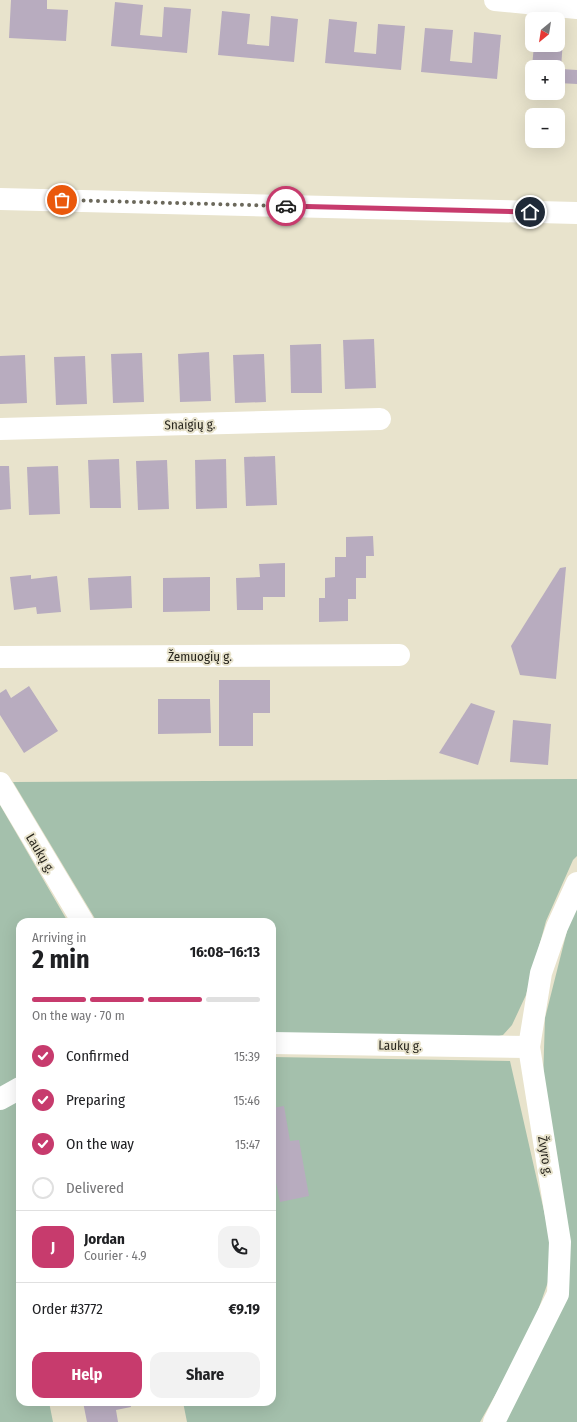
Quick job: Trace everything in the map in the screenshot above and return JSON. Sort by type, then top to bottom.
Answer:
[{"type":"street","points":[[495,0],[577,8]]},
{"type":"street","points":[[0,199],[577,213]]},
{"type":"street","name":"Snaigių g.","points":[[0,429],[380,419]]},
{"type":"street","name":"Žemuogių g.","points":[[0,657],[399,655]]},
{"type":"street","name":"Laukų g.","points":[[0,783],[81,918]]},
{"type":"street","name":"Žvyro g.","points":[[494,1422],[558,1294],[560,1242],[529,1047],[541,973],[557,927],[577,883]]},
{"type":"street","name":"Laukų g.","points":[[276,1043],[529,1047]]},
{"type":"street","points":[[0,1099],[16,1090]]},
{"type":"green space","points":[[577,779],[577,856],[573,860],[546,921],[526,995],[512,1025],[503,1035],[487,1039],[276,1037],[276,918],[95,918],[13,782]]},
{"type":"green space","points":[[0,805],[66,918],[16,918],[16,1406],[50,1406],[53,1422],[0,1422]]},
{"type":"green space","points":[[577,909],[577,1422],[503,1422],[565,1303],[543,1081],[545,1018],[569,923]]},
{"type":"green space","points":[[276,1057],[510,1061],[551,1242],[548,1282],[529,1336],[480,1422],[187,1422],[184,1406],[276,1406]]},
{"type":"building","points":[[11,0],[47,0],[47,9],[68,10],[66,41],[9,38]]},
{"type":"building","points":[[115,2],[143,5],[140,35],[162,37],[164,7],[191,9],[187,53],[111,46]]},
{"type":"building","points":[[222,11],[250,14],[247,44],[269,46],[271,16],[298,19],[294,62],[218,55]]},
{"type":"building","points":[[329,19],[357,22],[354,52],[376,54],[378,24],[405,26],[401,70],[325,63]]},
{"type":"building","points":[[425,28],[453,30],[450,61],[472,63],[474,32],[501,35],[497,79],[421,72]]},
{"type":"building","points":[[533,52],[562,52],[562,60],[533,60]]},
{"type":"building","points":[[565,69],[577,70],[577,84],[565,83]]},
{"type":"building","points":[[374,339],[376,388],[345,389],[343,340]]},
{"type":"building","points":[[321,344],[322,393],[291,393],[290,345]]},
{"type":"building","points":[[209,352],[211,401],[180,402],[178,354]]},
{"type":"building","points":[[142,353],[144,402],[113,403],[111,354]]},
{"type":"building","points":[[264,354],[266,402],[235,403],[233,355]]},
{"type":"building","points":[[25,355],[27,403],[0,404],[0,356]]},
{"type":"building","points":[[85,356],[87,404],[56,405],[54,357]]},
{"type":"building","points":[[275,456],[277,505],[246,506],[244,457]]},
{"type":"building","points":[[119,459],[121,508],[90,508],[88,460]]},
{"type":"building","points":[[226,459],[227,508],[196,509],[195,460]]},
{"type":"building","points":[[167,460],[169,509],[138,510],[136,461]]},
{"type":"building","points":[[0,466],[9,466],[11,509],[0,510]]},
{"type":"building","points":[[58,466],[60,514],[29,515],[27,467]]},
{"type":"building","points":[[373,536],[374,556],[366,556],[366,578],[356,578],[356,599],[348,599],[348,621],[319,622],[319,598],[325,598],[325,578],[335,577],[335,557],[346,557],[346,537]]},
{"type":"building","points":[[285,563],[285,597],[263,597],[263,610],[237,610],[236,578],[260,577],[259,564]]},
{"type":"building","points":[[566,567],[556,679],[520,675],[511,646],[560,568]]},
{"type":"building","points":[[31,575],[31,579],[57,576],[61,612],[37,614],[36,607],[14,610],[10,577]]},
{"type":"building","points":[[131,576],[132,608],[90,610],[88,578]]},
{"type":"building","points":[[210,577],[210,611],[163,612],[163,578]]},
{"type":"building","points":[[219,680],[270,680],[270,713],[253,713],[253,746],[219,746]]},
{"type":"building","points":[[29,686],[58,731],[24,753],[0,715],[0,693],[6,689],[11,698]]},
{"type":"building","points":[[158,699],[210,699],[211,733],[158,734]]},
{"type":"building","points":[[471,703],[495,711],[478,765],[439,753]]},
{"type":"building","points":[[513,720],[551,724],[548,765],[510,762]]},
{"type":"building","points":[[284,1106],[290,1141],[299,1140],[309,1196],[280,1202],[276,1183],[276,1107]]},
{"type":"building","points":[[84,1406],[131,1406],[116,1410],[118,1422],[87,1422]]},
{"type":"way so far","points":[[62,200],[286,206]]},
{"type":"route","points":[[286,206],[530,212]]}]
